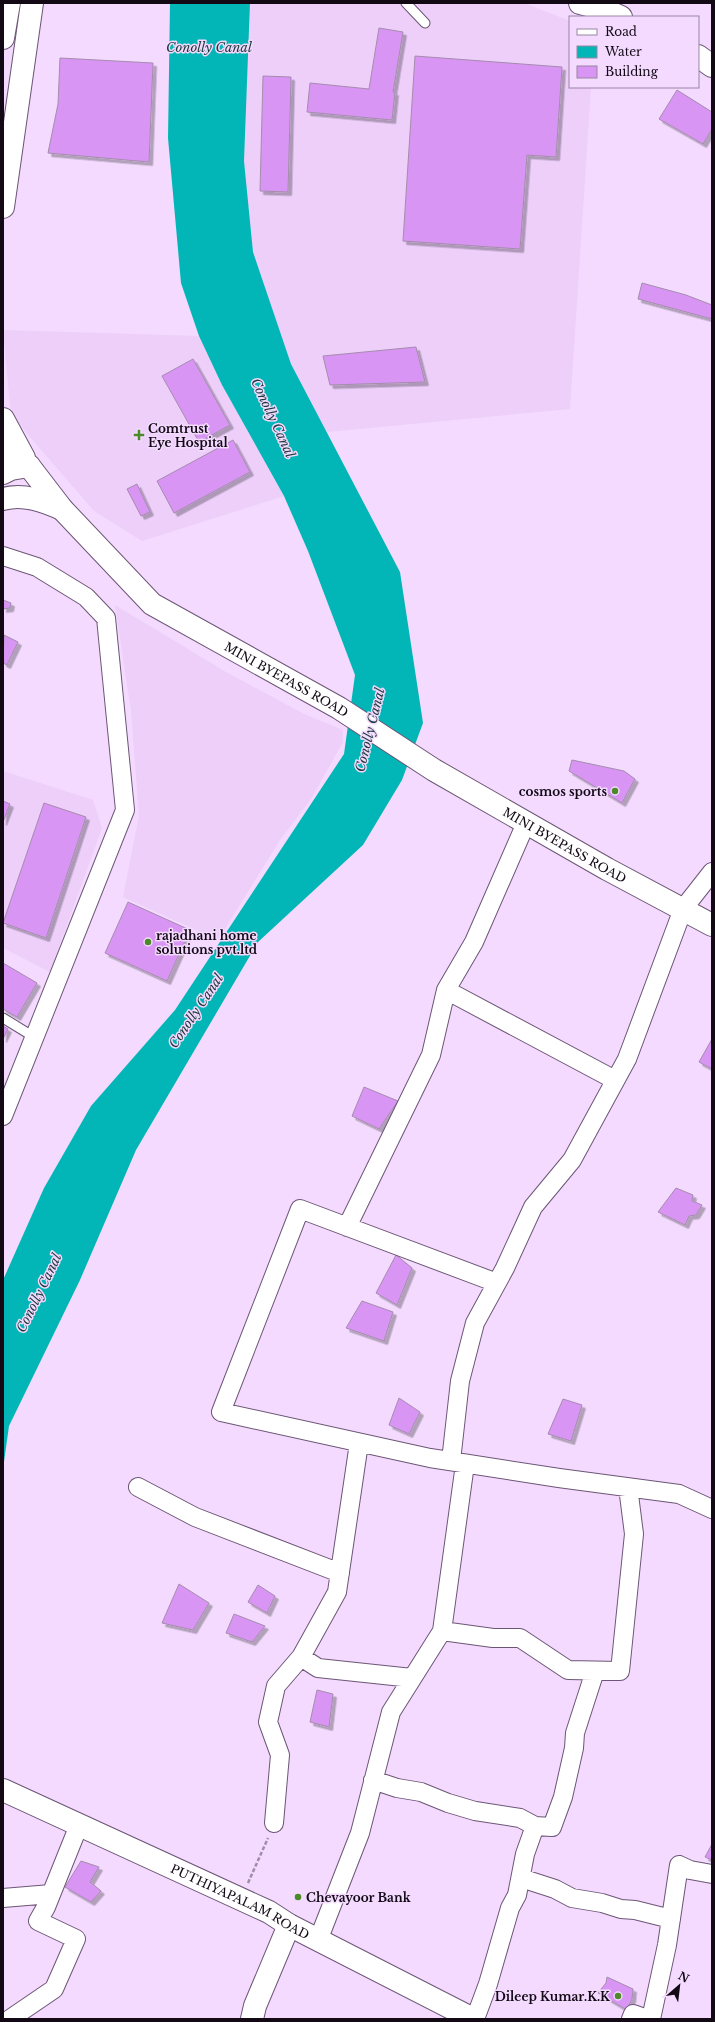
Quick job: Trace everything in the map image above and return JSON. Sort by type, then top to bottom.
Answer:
[{"type":"main road","points":[[3,38],[9,3]]},
{"type":"main road","points":[[3,207],[32,3]]},
{"type":"main road","points":[[580,3],[611,10]]},
{"type":"main road","points":[[699,57],[712,66]]},
{"type":"main road","points":[[3,419],[29,466],[11,469],[3,473]]},
{"type":"main road","name":"MINI BYEPASS ROAD","points":[[3,446],[29,466],[62,509],[152,604],[339,708],[434,770],[607,870],[712,925]]},
{"type":"main road","points":[[3,499],[24,497],[45,501],[62,509]]},
{"type":"main road","name":"PUTHIYAPALAM ROAD","points":[[6,1792],[269,1912],[289,1925],[319,1938],[474,2019]]},
{"type":"main road","points":[[252,2019],[255,2006],[289,1925]]},
{"type":"street","points":[[3,556],[37,567],[86,596],[106,618],[125,810],[3,1116]]},
{"type":"street","points":[[347,1226],[431,1055],[446,990],[474,942],[526,823]]},
{"type":"street","points":[[319,1938],[360,1833],[391,1712],[442,1631],[458,1462],[460,1381],[475,1322],[497,1283],[533,1206],[572,1160],[627,1059],[683,909],[712,872]]},
{"type":"street","points":[[446,990],[615,1080]]},
{"type":"street","points":[[497,1283],[300,1209],[221,1412],[359,1443],[458,1462],[679,1494],[712,1509]]},
{"type":"street","points":[[274,1823],[280,1755],[268,1722],[276,1686],[300,1657],[337,1592],[359,1443]]},
{"type":"street","points":[[138,1487],[195,1517],[340,1573]]},
{"type":"street","points":[[442,1631],[492,1638],[520,1638],[568,1670],[620,1671],[634,1534],[628,1487]]},
{"type":"street","points":[[300,1657],[318,1668],[412,1678]]},
{"type":"street","points":[[373,1780],[397,1788],[421,1792],[448,1803],[475,1811],[520,1818],[536,1826],[552,1827],[568,1774],[575,1733],[595,1671]]},
{"type":"street","points":[[10,2019],[54,1989],[76,1938],[38,1921],[42,1916],[79,1825]]},
{"type":"street","points":[[474,2019],[488,1984],[510,1908],[517,1895],[525,1854],[536,1826]]},
{"type":"street","points":[[651,2019],[662,1974],[679,1865],[712,1874]]},
{"type":"street","points":[[521,1878],[554,1889],[572,1898],[602,1903],[670,1919]]},
{"type":"street","points":[[3,1898],[51,1894]]},
{"type":"street","points":[[631,2019],[633,2014],[647,2019]]},
{"type":"lane","points":[[406,3],[425,23]]},
{"type":"lane","points":[[3,1018],[34,1037]]},
{"type":"path","points":[[240,1899],[274,1823]]},
{"type":"shaded area","points":[[250,3],[524,3],[569,21],[569,88],[591,88],[570,409],[327,432],[291,364],[253,252],[244,161]]},
{"type":"shaded area","name":"Comtrust Eye Hospital","points":[[3,330],[199,336],[222,385],[284,496],[142,541],[94,511],[11,415]]},
{"type":"shaded area","points":[[115,605],[226,672],[304,714],[343,730],[343,742],[311,799],[280,840],[218,940],[123,897],[139,816],[131,711]]},
{"type":"shaded area","points":[[3,771],[93,800],[102,828],[50,972],[3,948]]},
{"type":"water","name":"Conolly Canal","points":[[170,3],[250,3],[244,161],[253,252],[291,364],[400,572],[423,723],[402,780],[363,845],[258,942],[136,1150],[80,1280],[9,1426],[3,1469],[3,1280],[44,1188],[91,1106],[175,1010],[344,754],[355,675],[308,551],[284,496],[222,385],[199,336],[181,283],[168,138]]},
{"type":"building","points":[[379,28],[403,32],[393,92],[395,92],[392,120],[307,112],[310,83],[369,89]]},
{"type":"building","points":[[415,56],[562,67],[556,157],[527,155],[520,249],[403,241]]},
{"type":"building","points":[[60,58],[153,63],[149,162],[48,153],[58,104]]},
{"type":"building","points":[[263,76],[291,77],[288,192],[260,191]]},
{"type":"building","points":[[677,90],[712,112],[712,129],[703,144],[659,119]]},
{"type":"building","points":[[642,283],[686,295],[712,305],[712,319],[638,299]]},
{"type":"building","points":[[416,347],[425,382],[330,385],[323,356]]},
{"type":"building","points":[[193,359],[230,425],[199,442],[162,376]]},
{"type":"building","points":[[233,440],[250,472],[174,513],[157,481]]},
{"type":"building","points":[[137,484],[150,512],[141,516],[127,489]]},
{"type":"building","points":[[3,600],[11,603],[10,608],[3,609]]},
{"type":"building","points":[[4,635],[18,642],[7,665],[3,663]]},
{"type":"building","name":"cosmos sports","points":[[572,760],[624,771],[635,779],[622,803],[569,771]]},
{"type":"building","points":[[3,801],[10,804],[3,822]]},
{"type":"building","points":[[44,803],[86,817],[46,938],[3,923]]},
{"type":"building","name":"rajadhani home solutions pvt.ltd","points":[[128,902],[190,930],[167,981],[105,953]]},
{"type":"building","points":[[3,963],[37,983],[17,1017],[3,1009]]},
{"type":"building","points":[[3,1026],[8,1029],[3,1039]]},
{"type":"building","points":[[712,1039],[712,1069],[699,1062]]},
{"type":"building","points":[[364,1087],[398,1101],[379,1129],[352,1116]]},
{"type":"building","points":[[676,1188],[693,1195],[692,1201],[702,1205],[696,1215],[689,1216],[685,1225],[658,1212]]},
{"type":"building","points":[[396,1255],[412,1268],[397,1305],[376,1293]]},
{"type":"building","points":[[362,1301],[393,1312],[384,1341],[346,1328]]},
{"type":"building","points":[[399,1398],[420,1412],[409,1434],[389,1425]]},
{"type":"building","points":[[563,1399],[582,1405],[571,1441],[548,1434]]},
{"type":"building","points":[[179,1584],[209,1603],[193,1630],[162,1623]]},
{"type":"building","points":[[258,1585],[275,1596],[267,1613],[248,1602]]},
{"type":"building","points":[[234,1614],[265,1626],[252,1642],[226,1633]]},
{"type":"building","points":[[317,1690],[333,1694],[329,1727],[310,1722]]},
{"type":"building","points":[[712,1844],[712,1860],[705,1857]]},
{"type":"building","points":[[81,1861],[99,1867],[90,1882],[101,1891],[91,1902],[65,1887]]},
{"type":"building","name":"Dileep Kumar.K.K","points":[[607,1977],[633,1989],[632,1999],[627,2010],[598,1993],[606,1983]]},
{"type":"place","name":"Comtrust Eye Hospital","points":[[139,435]]},
{"type":"place","name":"cosmos sports","points":[[615,791]]},
{"type":"place","name":"rajadhani home solutions pvt.ltd","points":[[148,942]]},
{"type":"place","name":"Chevayoor Bank","points":[[298,1897]]},
{"type":"place","name":"Dileep Kumar.K.K","points":[[618,1996]]}]
